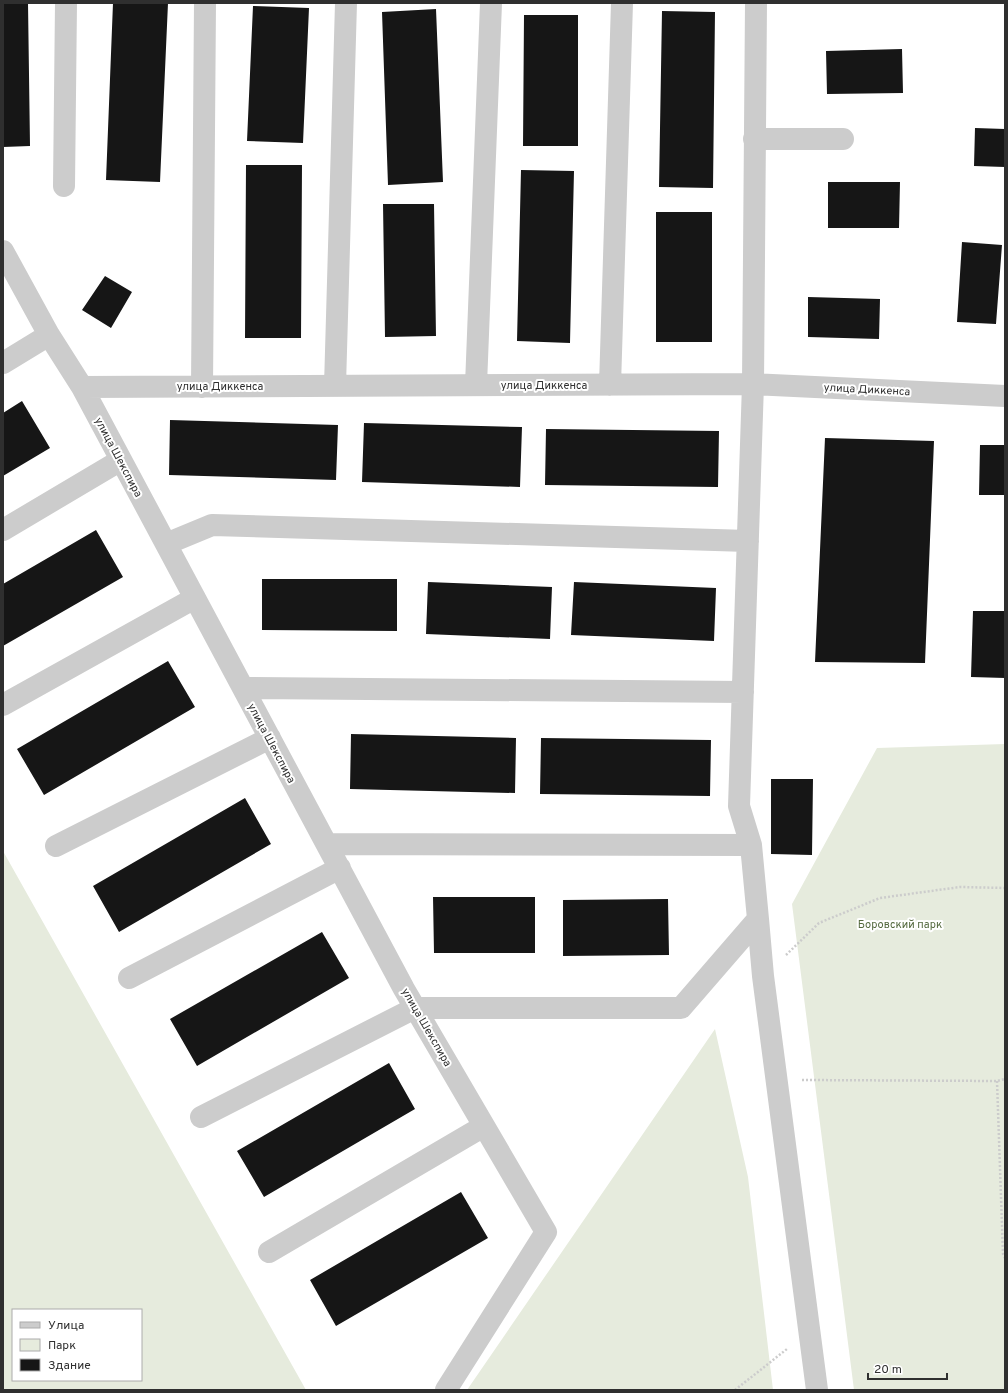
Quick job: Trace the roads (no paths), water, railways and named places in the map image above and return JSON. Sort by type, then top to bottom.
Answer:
[{"type":"street","points":[[64,186],[66,3]]},
{"type":"street","points":[[202,387],[205,3]]},
{"type":"street","points":[[335,386],[346,3]]},
{"type":"street","points":[[476,385],[491,3]]},
{"type":"street","points":[[610,385],[622,3]]},
{"type":"street","points":[[756,3],[753,384],[739,806],[750,845],[763,976],[817,1390]]},
{"type":"street","points":[[754,139],[844,139]]},
{"type":"street","name":"улица Шекспира","points":[[3,251],[49,335],[82,387],[416,1008],[546,1232],[446,1390]]},
{"type":"street","points":[[3,362],[49,335]]},
{"type":"street","name":"улица Диккенса","points":[[82,387],[753,384],[1005,396]]},
{"type":"street","points":[[3,530],[121,460]]},
{"type":"street","points":[[166,544],[212,525],[748,541]]},
{"type":"street","points":[[3,705],[195,598]]},
{"type":"street","points":[[244,688],[743,692]]},
{"type":"street","points":[[56,846],[270,738]]},
{"type":"street","points":[[327,844],[750,845]]},
{"type":"street","points":[[129,978],[340,868]]},
{"type":"street","points":[[201,1117],[416,1008],[681,1008],[758,919]]},
{"type":"street","points":[[268,1252],[484,1126]]},
{"type":"park label","name":"Боровский парк","points":[[900,924]]}]
